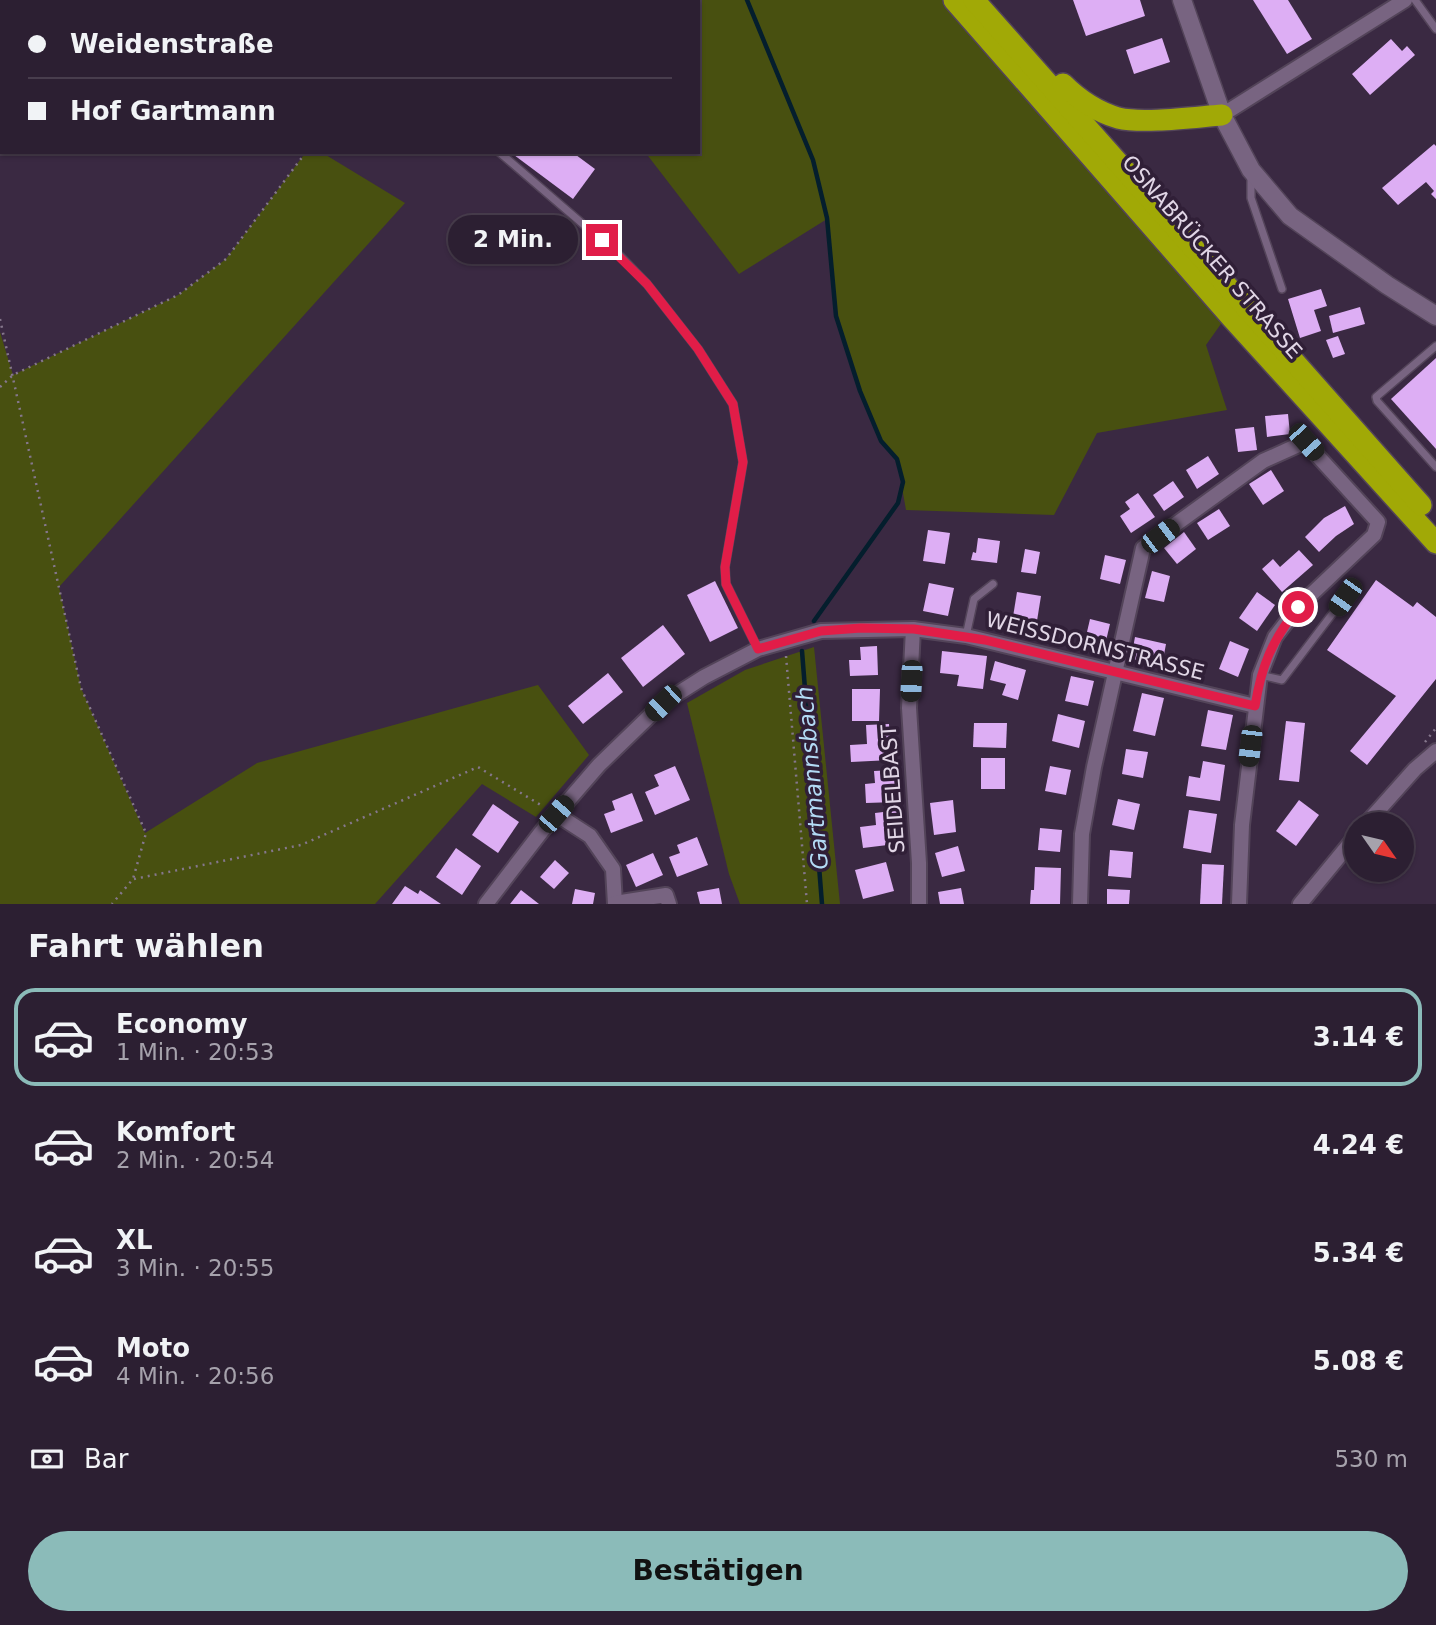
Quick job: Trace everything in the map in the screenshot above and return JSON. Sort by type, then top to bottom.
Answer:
[{"type":"highway","name":"OSNABRÜCKER STRASSE","points":[[954,0],[1232,318],[1436,543]]},
{"type":"highway","name":"OSNABRÜCKER STRASSE","points":[[975,0],[1436,522]]},
{"type":"highway","points":[[975,0],[1080,100],[1099,109],[1119,118],[1161,120],[1222,115]]},
{"type":"street","points":[[1181,0],[1222,115],[1251,170],[1290,216],[1387,285],[1436,316]]},
{"type":"street","points":[[1222,115],[1405,0]]},
{"type":"street","points":[[1080,904],[1082,834],[1094,767],[1143,548],[1262,461],[1306,442],[1378,522],[1374,535],[1298,607],[1275,637],[1260,675],[1242,825],[1239,904]]},
{"type":"street","name":"WEISSDORNSTRASSE","points":[[486,904],[556,814],[599,765],[663,703],[704,677],[758,649],[821,631],[861,628],[914,629],[966,636],[1255,706]]},
{"type":"street","name":"SEIDELBAST","points":[[914,629],[909,708],[919,904]]},
{"type":"street","points":[[1376,812],[1415,769],[1436,751]]},
{"type":"street","points":[[1387,799],[1418,773],[1436,766]]},
{"type":"street","points":[[556,814],[590,836],[613,869],[615,904],[666,895],[669,904]]},
{"type":"street","points":[[1300,904],[1344,851]]},
{"type":"lane","points":[[1415,0],[1436,29]]},
{"type":"lane","points":[[501,154],[620,256],[647,284],[698,349],[733,404],[743,462],[725,567],[726,584],[758,649]]},
{"type":"lane","points":[[1251,170],[1251,198],[1282,289]]},
{"type":"lane","points":[[1436,346],[1377,397],[1377,401],[1436,467]]},
{"type":"lane","points":[[966,636],[974,599],[993,584]]},
{"type":"lane","points":[[1260,675],[1282,680],[1345,597]]},
{"type":"path","points":[[0,387],[13,375],[178,295],[226,259],[305,154]]},
{"type":"path","points":[[0,319],[81,688],[146,834],[133,879],[112,904]]},
{"type":"path","points":[[785,641],[807,904]]},
{"type":"path","points":[[133,879],[301,845],[478,767],[556,814]]},
{"type":"green space","points":[[700,0],[942,0],[1223,321],[1206,345],[1227,410],[1097,433],[1054,515],[906,510],[897,459],[881,441],[860,391],[836,316],[827,219],[739,274],[647,154],[700,154]]},
{"type":"green space","points":[[305,154],[324,154],[405,203],[59,587],[81,688],[145,833],[257,763],[538,685],[589,755],[536,817],[482,784],[375,904],[0,904],[0,332],[13,375],[178,295],[226,259]]},
{"type":"green space","points":[[814,647],[840,904],[740,904],[729,874],[687,703],[745,670]]},
{"type":"building","points":[[1073,0],[1140,0],[1145,16],[1086,36]]},
{"type":"building","points":[[1253,0],[1288,0],[1312,39],[1287,54]]},
{"type":"building","points":[[1162,38],[1170,62],[1134,74],[1126,50]]},
{"type":"building","points":[[1391,39],[1402,51],[1407,46],[1415,55],[1370,95],[1352,74]]},
{"type":"building","points":[[1434,144],[1436,199],[1431,194],[1434,191],[1426,182],[1398,205],[1382,188]]},
{"type":"building","points":[[513,154],[575,154],[595,169],[573,199]]},
{"type":"building","points":[[1321,289],[1327,306],[1314,310],[1321,331],[1300,338],[1288,299]]},
{"type":"building","points":[[1360,307],[1365,324],[1333,333],[1329,316]]},
{"type":"building","points":[[1338,336],[1345,354],[1333,358],[1326,340]]},
{"type":"building","points":[[1436,358],[1436,449],[1391,399]]},
{"type":"building","points":[[1288,414],[1290,434],[1267,437],[1265,416]]},
{"type":"building","points":[[1254,427],[1257,450],[1238,452],[1235,429]]},
{"type":"building","points":[[1208,456],[1219,474],[1197,489],[1186,470]]},
{"type":"building","points":[[1271,470],[1284,491],[1263,505],[1249,484]]},
{"type":"building","points":[[1173,481],[1184,497],[1164,511],[1153,495]]},
{"type":"building","points":[[1138,493],[1155,517],[1131,533],[1120,516],[1130,509],[1125,502]]},
{"type":"building","points":[[1345,506],[1354,524],[1319,552],[1305,537],[1324,518]]},
{"type":"building","points":[[1219,509],[1230,526],[1208,540],[1197,523]]},
{"type":"building","points":[[928,530],[950,533],[945,564],[923,561]]},
{"type":"building","points":[[1184,532],[1196,549],[1177,564],[1164,548]]},
{"type":"building","points":[[978,538],[1000,541],[997,563],[971,560],[973,552],[976,553]]},
{"type":"building","points":[[1025,549],[1040,552],[1036,574],[1021,572]]},
{"type":"building","points":[[1299,550],[1313,565],[1282,592],[1262,569],[1273,559],[1280,567]]},
{"type":"building","points":[[1105,555],[1126,560],[1120,584],[1100,579]]},
{"type":"building","points":[[1152,571],[1170,576],[1164,602],[1145,598]]},
{"type":"building","points":[[1376,580],[1413,607],[1417,602],[1436,617],[1436,679],[1367,765],[1350,751],[1396,696],[1327,650]]},
{"type":"building","points":[[715,581],[738,628],[710,642],[687,595]]},
{"type":"building","points":[[929,583],[954,588],[948,616],[923,611]]},
{"type":"building","points":[[1017,592],[1041,596],[1036,627],[1012,623]]},
{"type":"building","points":[[1257,592],[1275,605],[1257,631],[1239,618]]},
{"type":"building","points":[[1090,619],[1110,624],[1104,649],[1084,645]]},
{"type":"building","points":[[663,625],[685,654],[643,687],[621,658]]},
{"type":"building","points":[[1135,637],[1166,644],[1162,665],[1131,659]]},
{"type":"building","points":[[1230,641],[1249,649],[1238,677],[1219,669]]},
{"type":"building","points":[[877,646],[878,675],[850,676],[849,660],[861,660],[860,647]]},
{"type":"building","points":[[942,651],[987,656],[983,689],[957,686],[959,675],[940,673]]},
{"type":"building","points":[[995,661],[1026,670],[1018,700],[1002,695],[1006,684],[990,680]]},
{"type":"building","points":[[608,673],[623,692],[583,724],[568,706]]},
{"type":"building","points":[[1071,676],[1094,681],[1088,706],[1065,701]]},
{"type":"building","points":[[852,689],[880,689],[879,721],[852,721]]},
{"type":"building","points":[[1142,693],[1164,698],[1155,736],[1133,731]]},
{"type":"building","points":[[1208,710],[1233,715],[1226,750],[1201,746]]},
{"type":"building","points":[[1058,714],[1085,721],[1079,748],[1052,741]]},
{"type":"building","points":[[1286,721],[1305,723],[1299,782],[1279,780]]},
{"type":"building","points":[[974,723],[1007,723],[1006,748],[973,747]]},
{"type":"building","points":[[889,724],[891,760],[851,762],[850,745],[867,744],[866,725]]},
{"type":"building","points":[[1126,749],[1148,752],[1143,778],[1122,774]]},
{"type":"building","points":[[981,758],[1005,758],[1005,789],[981,789]]},
{"type":"building","points":[[1203,761],[1225,765],[1220,801],[1186,796],[1189,776],[1200,778]]},
{"type":"building","points":[[675,766],[690,800],[655,815],[645,792],[659,786],[654,775]]},
{"type":"building","points":[[1050,766],[1071,770],[1066,795],[1045,791]]},
{"type":"building","points":[[894,770],[896,802],[866,803],[865,784],[875,783],[874,771]]},
{"type":"building","points":[[632,793],[643,821],[611,833],[604,814],[615,810],[612,801]]},
{"type":"building","points":[[1118,799],[1140,804],[1134,830],[1112,825]]},
{"type":"building","points":[[953,800],[956,832],[934,835],[930,803]]},
{"type":"building","points":[[1299,800],[1319,815],[1296,846],[1276,831]]},
{"type":"building","points":[[493,804],[519,822],[498,853],[472,835]]},
{"type":"building","points":[[900,810],[904,843],[863,848],[860,827],[876,825],[875,813]]},
{"type":"building","points":[[1189,810],[1217,814],[1211,853],[1183,848]]},
{"type":"building","points":[[1040,828],[1062,830],[1060,852],[1038,850]]},
{"type":"building","points":[[697,837],[708,865],[677,877],[669,857],[680,853],[677,845]]},
{"type":"building","points":[[958,846],[965,871],[942,877],[935,853]]},
{"type":"building","points":[[456,848],[481,866],[462,895],[436,877]]},
{"type":"building","points":[[1110,850],[1133,852],[1131,878],[1108,876]]},
{"type":"building","points":[[653,853],[663,875],[636,887],[626,865]]},
{"type":"building","points":[[555,860],[569,873],[554,889],[540,877]]},
{"type":"building","points":[[886,862],[894,891],[863,899],[855,870]]},
{"type":"building","points":[[1202,864],[1224,865],[1222,904],[1200,904]]},
{"type":"building","points":[[1035,867],[1061,868],[1060,904],[1030,904]]},
{"type":"building","points":[[405,886],[418,894],[420,890],[441,904],[392,904]]},
{"type":"building","points":[[719,888],[722,904],[700,904],[697,892]]},
{"type":"building","points":[[961,888],[964,904],[940,904],[938,892]]},
{"type":"building","points":[[575,889],[595,893],[593,904],[572,904]]},
{"type":"building","points":[[1107,889],[1130,890],[1129,904],[1107,904]]},
{"type":"building","points":[[521,890],[539,904],[510,904]]},
{"type":"waterway","name":"Gartmannsbach","points":[[747,0],[813,160],[827,218],[836,316],[860,391],[881,441],[897,459],[903,482],[898,503],[814,621]]},
{"type":"waterway","name":"Gartmannsbach","points":[[802,651],[822,904]]},
{"type":"route","points":[[602,240],[647,284],[698,349],[733,404],[743,462],[725,567],[726,584],[758,649],[821,631],[861,628],[914,629],[985,640],[1255,706],[1260,675],[1275,637],[1298,607]]}]
